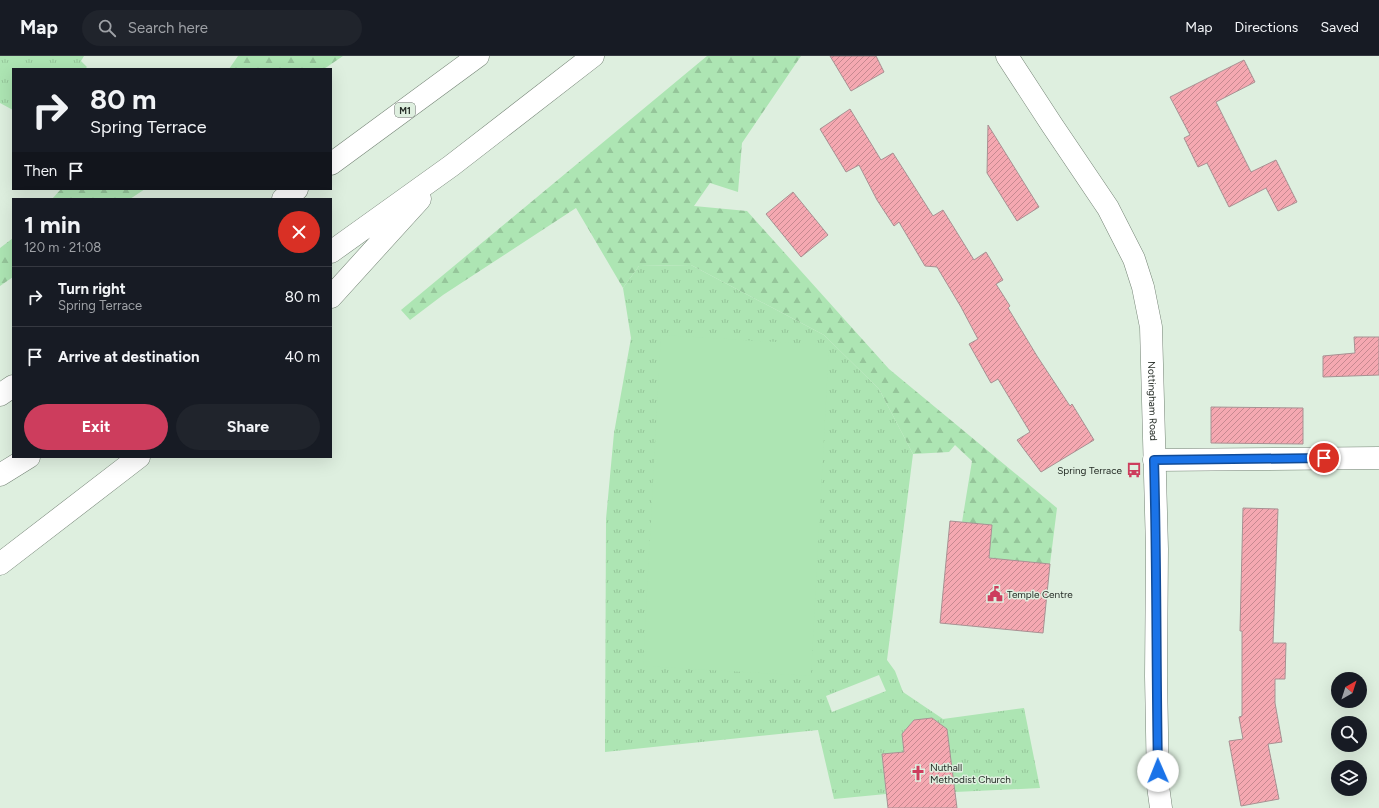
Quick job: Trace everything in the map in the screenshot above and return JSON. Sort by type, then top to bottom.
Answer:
[{"type":"main road","name":"M1","points":[[332,163],[478,56]]},
{"type":"main road","points":[[332,251],[451,166],[593,56]]},
{"type":"main road","name":"Nottingham Road","points":[[1007,56],[1108,208],[1134,259],[1144,287],[1151,327],[1157,549],[1156,684],[1158,786],[1161,808]]},
{"type":"main road","points":[[332,296],[451,166]]},
{"type":"main road","points":[[284,198],[296,190]]},
{"type":"main road","points":[[0,378],[12,373]]},
{"type":"main road","points":[[0,395],[12,387]]},
{"type":"main road","points":[[0,475],[27,458]]},
{"type":"main road","points":[[0,564],[138,458]]},
{"type":"main road","points":[[1154,460],[1379,458]]},
{"type":"green space","points":[[0,56],[84,56],[81,61],[87,67],[86,68],[12,68],[12,109],[0,103]]},
{"type":"green space","points":[[238,56],[343,56],[325,68],[230,68]]},
{"type":"green space","points":[[707,56],[801,56],[742,143],[738,192],[710,183],[694,206],[747,211],[889,369],[1057,508],[1050,564],[989,558],[992,525],[962,522],[972,461],[955,445],[949,452],[913,454],[879,389],[824,335],[691,265],[639,266],[623,288],[576,208],[443,295],[410,320],[401,310]]},
{"type":"green space","points":[[60,190],[144,190],[132,198],[53,198]]},
{"type":"green space","points":[[12,239],[12,278],[0,286],[0,248]]},
{"type":"green space","points":[[691,265],[824,335],[879,389],[913,454],[887,660],[895,671],[903,692],[943,719],[1024,708],[1040,788],[955,792],[947,730],[932,718],[914,720],[902,734],[904,752],[882,754],[886,794],[834,799],[818,730],[605,752],[606,519],[614,433],[631,338],[623,288],[639,266]],"holes":[[[879,675],[886,691],[832,712],[826,696]]]},
{"type":"green space","points":[[661,335],[829,345],[811,676],[643,666]]},
{"type":"building","points":[[830,56],[876,56],[884,72],[851,91]]},
{"type":"building","points":[[1244,60],[1255,82],[1216,102],[1251,172],[1276,160],[1297,202],[1278,211],[1266,188],[1229,207],[1207,163],[1198,167],[1184,138],[1190,135],[1170,97]]},
{"type":"building","points":[[850,109],[881,160],[893,153],[933,216],[943,210],[974,260],[986,252],[1003,280],[996,284],[1010,306],[1008,308],[1037,356],[1070,406],[1072,404],[1094,440],[1041,472],[1017,440],[1030,432],[998,379],[991,383],[969,344],[978,339],[937,267],[925,266],[899,222],[894,226],[877,200],[859,165],[846,172],[820,129]]},
{"type":"building","points":[[988,125],[1039,207],[1017,221],[987,173]]},
{"type":"building","points":[[793,192],[828,235],[801,257],[766,214]]},
{"type":"building","points":[[1354,337],[1379,337],[1379,375],[1323,377],[1323,356],[1355,353]]},
{"type":"building","points":[[1211,407],[1303,408],[1303,444],[1211,443]]},
{"type":"building","points":[[1243,508],[1278,509],[1273,643],[1286,643],[1285,679],[1275,679],[1275,703],[1282,742],[1268,744],[1279,799],[1241,806],[1229,741],[1243,739],[1239,717],[1242,716],[1242,631],[1240,631]]},
{"type":"building","name":"Temple Centre","points":[[950,521],[992,525],[989,558],[1050,564],[1043,633],[940,623]]},
{"type":"building","name":"Nuthall Methodist Church","points":[[932,718],[947,729],[957,808],[888,808],[882,754],[904,752],[902,734],[914,720]]},
{"type":"place","name":"Spring Terrace","points":[[1134,470]]},
{"type":"place","name":"Temple Centre","points":[[995,594]]},
{"type":"place","name":"Nuthall Methodist Church","points":[[918,773]]},
{"type":"route","points":[[1158,771],[1156,676],[1157,549],[1154,460],[1324,458]]}]
